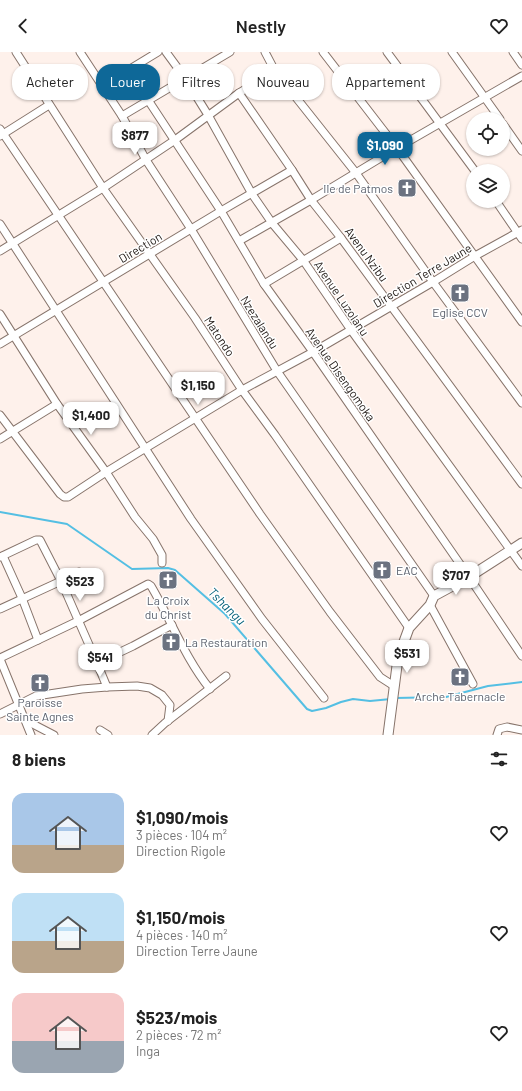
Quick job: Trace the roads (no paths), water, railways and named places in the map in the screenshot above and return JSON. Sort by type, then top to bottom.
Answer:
[{"type":"street","name":"Matondo","points":[[16,52],[103,188],[195,318],[242,390],[409,628]]},
{"type":"street","name":"Nzezalandu","points":[[82,52],[96,76]]},
{"type":"street","points":[[138,64],[158,52]]},
{"type":"street","name":"Avenue Luzolanu","points":[[166,52],[175,64]]},
{"type":"street","points":[[209,64],[230,52]]},
{"type":"street","points":[[265,52],[272,64]]},
{"type":"street","points":[[323,52],[397,148],[522,322]]},
{"type":"street","points":[[387,52],[470,164]]},
{"type":"street","points":[[452,52],[495,112]]},
{"type":"street","points":[[513,52],[522,64]]},
{"type":"street","points":[[239,241],[522,76]]},
{"type":"street","points":[[0,251],[59,216],[146,160],[242,91]]},
{"type":"street","name":"Avenu Nzibu","points":[[239,93],[311,200],[341,238],[522,484]]},
{"type":"street","name":"Nzezalandu","points":[[111,100],[122,116],[146,160],[191,229],[277,371],[432,601],[473,684]]},
{"type":"street","points":[[122,116],[148,100]]},
{"type":"street","name":"Avenue Disengomoka","points":[[148,100],[221,211],[264,284],[313,352],[522,656]]},
{"type":"street","name":"Avenue Luzolanu","points":[[199,100],[252,194],[272,223],[303,260],[351,330],[522,566]]},
{"type":"street","points":[[299,100],[356,173],[433,282],[522,403]]},
{"type":"street","points":[[49,105],[1,133],[59,216],[260,514],[330,612],[380,677],[394,686]]},
{"type":"street","points":[[510,134],[522,151]]},
{"type":"street","name":"Direction","points":[[0,344],[103,281],[292,170]]},
{"type":"street","points":[[501,208],[520,234]]},
{"type":"street","points":[[0,224],[192,519],[262,619],[324,698]]},
{"type":"street","name":"Direction Terre Jaune","points":[[13,431],[60,494],[64,497],[68,497],[106,472],[242,390],[313,352],[475,256],[520,234]]},
{"type":"street","points":[[264,284],[341,238]]},
{"type":"street","points":[[0,314],[57,404],[106,472],[135,517],[153,539],[162,554],[162,562]]},
{"type":"street","points":[[0,439],[57,404]]},
{"type":"street","points":[[0,415],[13,431]]},
{"type":"street","points":[[38,640],[22,598],[1,557],[36,540],[40,540],[42,543],[61,582],[107,687]]},
{"type":"street","points":[[388,735],[390,709],[398,658],[409,628],[432,601],[522,543]]},
{"type":"street","points":[[0,609],[61,582],[79,572]]},
{"type":"street","points":[[31,735],[0,659],[78,621],[148,584],[151,586],[164,608],[193,664],[210,688]]},
{"type":"street","points":[[97,663],[133,646],[172,624]]},
{"type":"street","points":[[157,733],[168,721],[226,676]]},
{"type":"street","points":[[0,714],[36,696],[82,689],[137,686],[150,688],[162,695],[170,705],[168,721]]},
{"type":"street","points":[[25,720],[54,735]]},
{"type":"street","points":[[498,732],[507,727],[522,730]]},
{"type":"street","points":[[100,730],[108,735]]},
{"type":"waterway","name":"Tshangu","points":[[0,512],[67,524],[132,569],[168,568],[175,570],[225,614],[307,709],[312,711],[326,708],[353,699],[370,701],[391,699]]},
{"type":"waterway","name":"Tshangu","points":[[395,698],[446,697],[488,686],[522,682]]},
{"type":"place","name":"Ile de Patmos","points":[[407,188]]},
{"type":"place","name":"Eglise CCV","points":[[460,293]]},
{"type":"place","name":"EAC","points":[[382,570]]},
{"type":"place","name":"La Croix du Christ","points":[[168,580]]},
{"type":"place","name":"La Restauration","points":[[171,642]]},
{"type":"place","name":"Arche Tabernacle","points":[[460,677]]},
{"type":"place","name":"Paroisse Sainte Agnes","points":[[40,683]]}]
